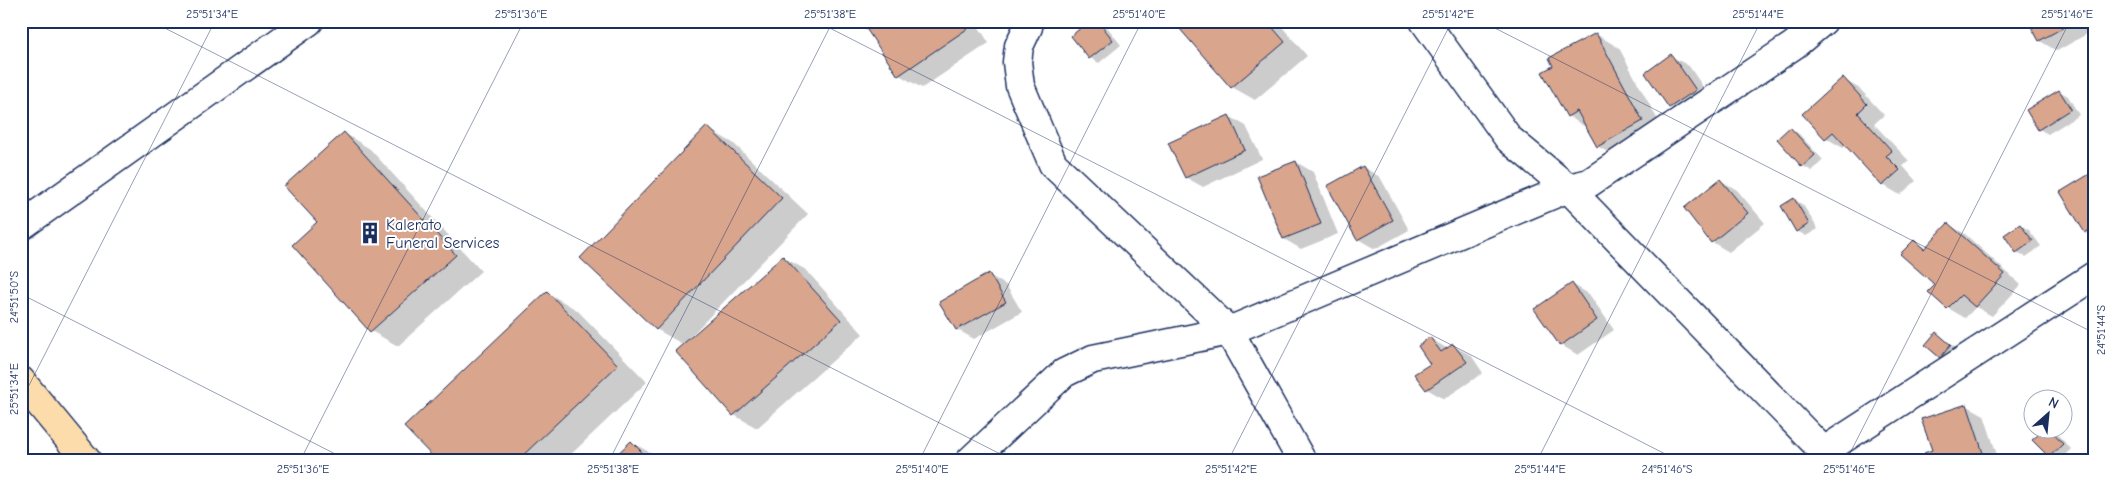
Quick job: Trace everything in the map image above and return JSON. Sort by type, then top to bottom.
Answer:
[{"type":"main road","points":[[21,381],[87,461]]},
{"type":"street","points":[[21,226],[309,21]]},
{"type":"street","points":[[1029,21],[1019,46],[1017,62],[1020,86],[1054,164],[1229,330],[1302,461]]},
{"type":"street","points":[[1424,21],[1509,139],[1568,188],[1829,456],[2094,276]]},
{"type":"street","points":[[970,461],[1064,373],[1093,359],[1229,330],[1568,188],[1589,183],[1794,45],[1823,21]]},
{"type":"building","points":[[861,21],[962,21],[967,29],[898,76]]},
{"type":"building","points":[[1089,21],[1098,21],[1113,40],[1089,59],[1071,36]]},
{"type":"building","points":[[1173,21],[1267,21],[1285,42],[1231,88]]},
{"type":"building","points":[[2028,21],[2075,21],[2039,41]]},
{"type":"building","points":[[1596,33],[1643,121],[1597,147],[1577,111],[1567,117],[1542,72],[1553,66],[1549,58]]},
{"type":"building","points":[[1671,54],[1696,90],[1669,108],[1645,73]]},
{"type":"building","points":[[1843,77],[1867,104],[1858,113],[1892,151],[1886,156],[1900,170],[1882,186],[1833,132],[1825,139],[1802,114]]},
{"type":"building","points":[[2059,90],[2071,109],[2038,130],[2026,110]]},
{"type":"building","points":[[1229,115],[1245,150],[1185,178],[1168,143]]},
{"type":"building","points":[[707,126],[782,198],[656,330],[580,258]]},
{"type":"building","points":[[1790,127],[1815,155],[1802,167],[1777,139]]},
{"type":"building","name":"Kalerato Funeral Services","points":[[344,132],[456,255],[370,332],[292,245],[317,222],[284,186]]},
{"type":"building","points":[[1296,161],[1321,224],[1283,239],[1257,176]]},
{"type":"building","points":[[1363,166],[1393,220],[1357,240],[1327,186]]},
{"type":"building","points":[[2093,172],[2094,227],[2085,233],[2060,192]]},
{"type":"building","points":[[1720,179],[1748,213],[1711,243],[1684,208]]},
{"type":"building","points":[[1794,198],[1809,224],[1796,232],[1781,206]]},
{"type":"building","points":[[1948,223],[2005,274],[1975,307],[1961,295],[1947,309],[1928,292],[1935,285],[1900,254],[1914,240],[1924,249]]},
{"type":"building","points":[[2020,224],[2033,241],[2016,253],[2004,235]]},
{"type":"building","points":[[783,256],[841,320],[733,416],[675,351]]},
{"type":"building","points":[[989,273],[1006,302],[956,330],[939,302]]},
{"type":"building","points":[[1572,283],[1597,320],[1560,346],[1534,309]]},
{"type":"building","points":[[547,291],[618,365],[517,461],[437,461],[404,427]]},
{"type":"building","points":[[1936,332],[1951,345],[1940,358],[1925,345]]},
{"type":"building","points":[[1430,337],[1441,352],[1453,344],[1467,362],[1426,390],[1414,374],[1430,364],[1418,346]]},
{"type":"building","points":[[1967,404],[1984,456],[1969,461],[1926,461],[1924,453],[1932,450],[1921,419]]},
{"type":"building","points":[[2032,440],[2059,440],[2063,444],[2049,457]]},
{"type":"building","points":[[631,441],[651,461],[610,461]]},
{"type":"place","name":"Kalerato Funeral Services","points":[[370,233]]}]
